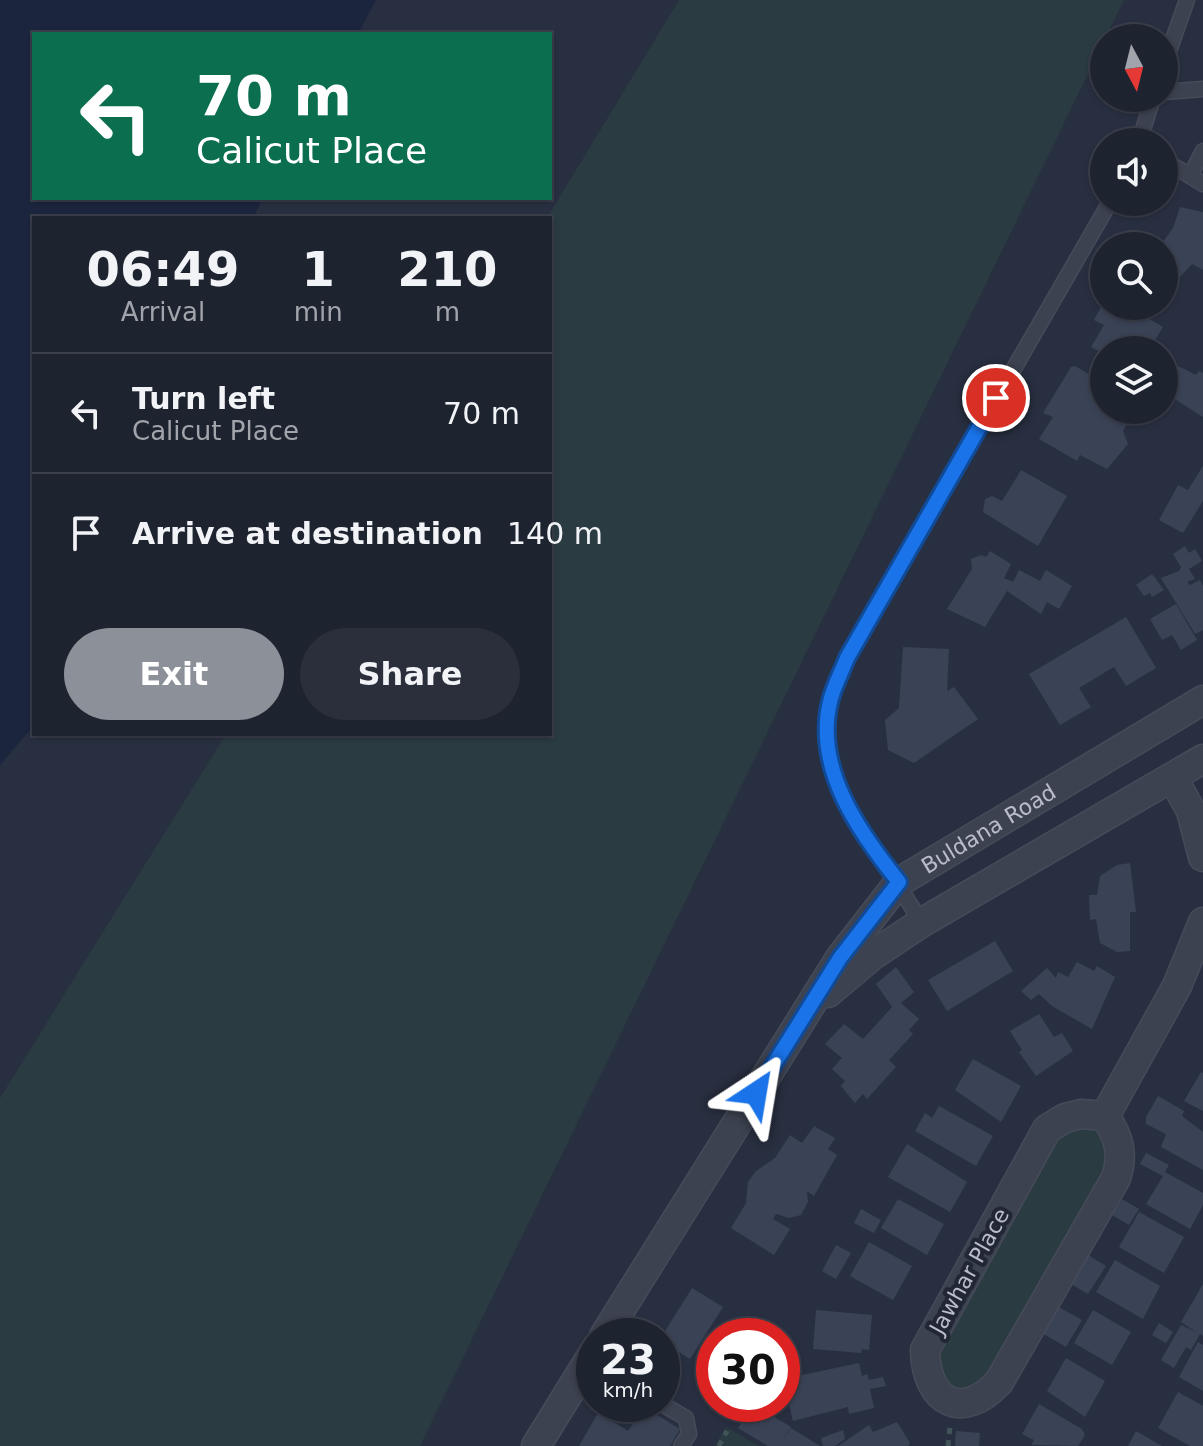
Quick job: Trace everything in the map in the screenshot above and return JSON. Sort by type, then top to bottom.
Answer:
[{"type":"street","name":"Buldana Road","points":[[615,1318],[853,939],[899,882],[1203,700]]},
{"type":"street","name":"Buldana Road","points":[[815,1003],[873,955],[921,923],[1203,759]]},
{"type":"street","points":[[1173,778],[1191,811],[1203,857]]},
{"type":"street","points":[[1105,1116],[1177,986],[1203,922]]},
{"type":"street","name":"Jawhar Place","points":[[1105,1116],[1121,1148],[1116,1178],[999,1382],[986,1396],[969,1403],[946,1401],[930,1387],[925,1350],[1047,1129],[1065,1118],[1105,1116]]},
{"type":"street","points":[[536,1446],[576,1394]]},
{"type":"lane","points":[[1178,25],[1187,0]]},
{"type":"lane","points":[[1178,91],[1203,89]]},
{"type":"lane","points":[[1178,169],[1196,180],[1203,151]]},
{"type":"lane","points":[[921,923],[899,882],[847,809],[833,770],[827,736],[830,700],[847,658],[1102,216]]},
{"type":"lane","points":[[680,1414],[686,1418],[689,1434],[681,1446]]},
{"type":"path","points":[[719,1446],[727,1431]]},
{"type":"shaded area","points":[[679,0],[1124,0],[1112,24],[1090,24],[1090,70],[420,1446],[0,1446],[0,1098],[225,736],[552,736],[552,216],[548,216]]},
{"type":"shaded area","points":[[1089,1126],[1101,1131],[1115,1152],[1005,1360],[972,1394],[940,1384],[933,1349],[1054,1137],[1066,1128]]},
{"type":"shaded area","points":[[726,1427],[759,1446],[715,1446]]},
{"type":"water","points":[[0,0],[376,0],[359,32],[32,32],[32,200],[262,200],[254,216],[32,216],[32,726],[0,765]]},
{"type":"building","points":[[1180,207],[1203,212],[1203,270],[1192,264],[1179,278],[1178,232],[1170,232]]},
{"type":"building","points":[[1094,320],[1151,320],[1163,327],[1158,336],[1098,336],[1104,325]]},
{"type":"building","points":[[1075,366],[1090,375],[1090,424],[1127,424],[1123,431],[1128,444],[1107,469],[1080,455],[1077,461],[1039,439],[1053,417],[1043,413],[1071,367]]},
{"type":"building","points":[[1178,366],[1196,375],[1199,371],[1203,373],[1203,417],[1178,401]]},
{"type":"building","points":[[1203,466],[1203,501],[1183,533],[1159,520],[1178,485],[1188,490]]},
{"type":"building","points":[[1021,470],[1067,496],[1038,546],[983,512],[985,499],[992,496],[1002,501]]},
{"type":"building","points":[[1185,546],[1189,553],[1195,549],[1202,561],[1189,569],[1195,579],[1187,582],[1190,585],[1200,580],[1203,586],[1203,630],[1195,634],[1161,578],[1179,571],[1181,567],[1173,554]]},
{"type":"building","points":[[990,551],[1011,564],[1004,578],[1013,582],[1019,570],[1040,581],[1046,570],[1072,586],[1059,609],[1047,602],[1041,614],[1007,591],[985,627],[947,609],[972,569],[971,559],[981,555],[986,557]]},
{"type":"building","points":[[1152,574],[1164,590],[1152,597],[1150,593],[1144,596],[1136,585]]},
{"type":"building","points":[[1176,604],[1197,640],[1181,650],[1172,635],[1162,640],[1150,619]]},
{"type":"building","points":[[1126,617],[1156,668],[1126,686],[1114,667],[1079,688],[1091,707],[1060,725],[1029,674]]},
{"type":"building","points":[[903,647],[949,649],[947,691],[954,687],[978,719],[914,763],[888,750],[885,720],[899,708]]},
{"type":"building","points":[[1130,863],[1136,912],[1130,912],[1130,951],[1117,952],[1100,943],[1096,919],[1090,920],[1089,895],[1097,895],[1100,876],[1117,865]]},
{"type":"building","points":[[995,941],[1013,971],[947,1011],[928,980]]},
{"type":"building","points":[[1077,962],[1094,971],[1097,966],[1115,977],[1092,1029],[1052,1006],[1039,994],[1031,1000],[1021,991],[1047,968],[1056,978],[1058,972],[1068,977]]},
{"type":"building","points":[[896,967],[914,992],[901,1003],[919,1019],[909,1030],[913,1034],[889,1060],[896,1067],[867,1099],[863,1094],[855,1103],[841,1086],[845,1081],[832,1069],[842,1058],[825,1044],[844,1024],[863,1039],[892,1007],[876,984]]},
{"type":"building","points":[[1039,1014],[1054,1037],[1062,1033],[1073,1051],[1036,1076],[1019,1052],[1022,1050],[1010,1031]]},
{"type":"building","points":[[973,1059],[1021,1086],[1001,1122],[955,1090]]},
{"type":"building","points":[[1203,1073],[1203,1111],[1184,1101]]},
{"type":"building","points":[[1158,1096],[1184,1111],[1182,1116],[1203,1132],[1203,1170],[1161,1147],[1166,1134],[1146,1124],[1146,1117]]},
{"type":"building","points":[[939,1106],[993,1136],[976,1166],[915,1131],[925,1113],[932,1118]]},
{"type":"building","points":[[814,1126],[835,1138],[828,1149],[837,1155],[814,1196],[807,1191],[808,1202],[801,1215],[789,1218],[776,1214],[773,1219],[790,1229],[774,1255],[731,1228],[746,1203],[748,1182],[756,1171],[775,1158],[790,1135],[802,1143]]},
{"type":"building","points":[[907,1144],[967,1182],[950,1212],[888,1177]]},
{"type":"building","points":[[1146,1153],[1169,1165],[1165,1172],[1203,1193],[1203,1205],[1190,1229],[1146,1204],[1163,1176],[1140,1164]]},
{"type":"building","points":[[898,1199],[944,1224],[927,1255],[881,1228]]},
{"type":"building","points":[[1122,1199],[1139,1209],[1129,1225],[1112,1215]]},
{"type":"building","points":[[861,1209],[881,1220],[874,1233],[854,1223]]},
{"type":"building","points":[[1139,1212],[1184,1237],[1164,1273],[1119,1247]]},
{"type":"building","points":[[869,1242],[912,1266],[893,1300],[850,1276]]},
{"type":"building","points":[[836,1245],[851,1253],[836,1279],[822,1271]]},
{"type":"building","points":[[1088,1255],[1106,1266],[1088,1294],[1071,1284]]},
{"type":"building","points":[[1115,1260],[1160,1286],[1143,1319],[1096,1292]]},
{"type":"building","points":[[1203,1284],[1203,1336],[1200,1334],[1191,1350],[1186,1347],[1174,1368],[1161,1360],[1181,1325],[1196,1332],[1181,1322]]},
{"type":"building","points":[[692,1288],[723,1307],[716,1318],[696,1318],[696,1350],[690,1359],[680,1353],[680,1318],[673,1318]]},
{"type":"building","points":[[1057,1306],[1082,1320],[1066,1347],[1042,1333]]},
{"type":"building","points":[[816,1310],[872,1315],[869,1350],[862,1349],[861,1353],[813,1349]]},
{"type":"building","points":[[1093,1310],[1131,1332],[1112,1365],[1074,1343]]},
{"type":"building","points":[[1159,1323],[1173,1332],[1166,1343],[1152,1335]]},
{"type":"building","points":[[1198,1342],[1203,1345],[1203,1391],[1179,1377]]},
{"type":"building","points":[[1066,1358],[1105,1381],[1085,1417],[1047,1391]]},
{"type":"building","points":[[859,1363],[862,1376],[867,1374],[869,1380],[883,1377],[886,1386],[870,1389],[874,1408],[849,1414],[848,1407],[800,1419],[800,1375]]},
{"type":"building","points":[[1178,1392],[1203,1406],[1203,1446],[1190,1446],[1158,1428]]},
{"type":"building","points":[[1039,1404],[1082,1429],[1085,1435],[1078,1446],[1031,1445],[1034,1440],[1022,1434]]},
{"type":"building","points":[[593,1422],[614,1422],[628,1431],[634,1422],[669,1422],[680,1429],[670,1446],[579,1446]]},
{"type":"building","points":[[742,1422],[783,1422],[791,1427],[781,1442],[791,1428],[820,1446],[768,1446],[738,1428]]},
{"type":"building","points":[[897,1422],[910,1443],[908,1446],[838,1446],[869,1425],[873,1432]]},
{"type":"building","points":[[843,1430],[845,1439],[835,1446],[823,1446],[821,1438]]},
{"type":"building","points":[[956,1431],[980,1433],[979,1446],[955,1446]]},
{"type":"building","points":[[1136,1431],[1162,1446],[1128,1446]]},
{"type":"route","points":[[756,1093],[815,1003],[840,958],[899,882],[847,809],[833,770],[827,736],[830,700],[847,658],[996,398]]}]
